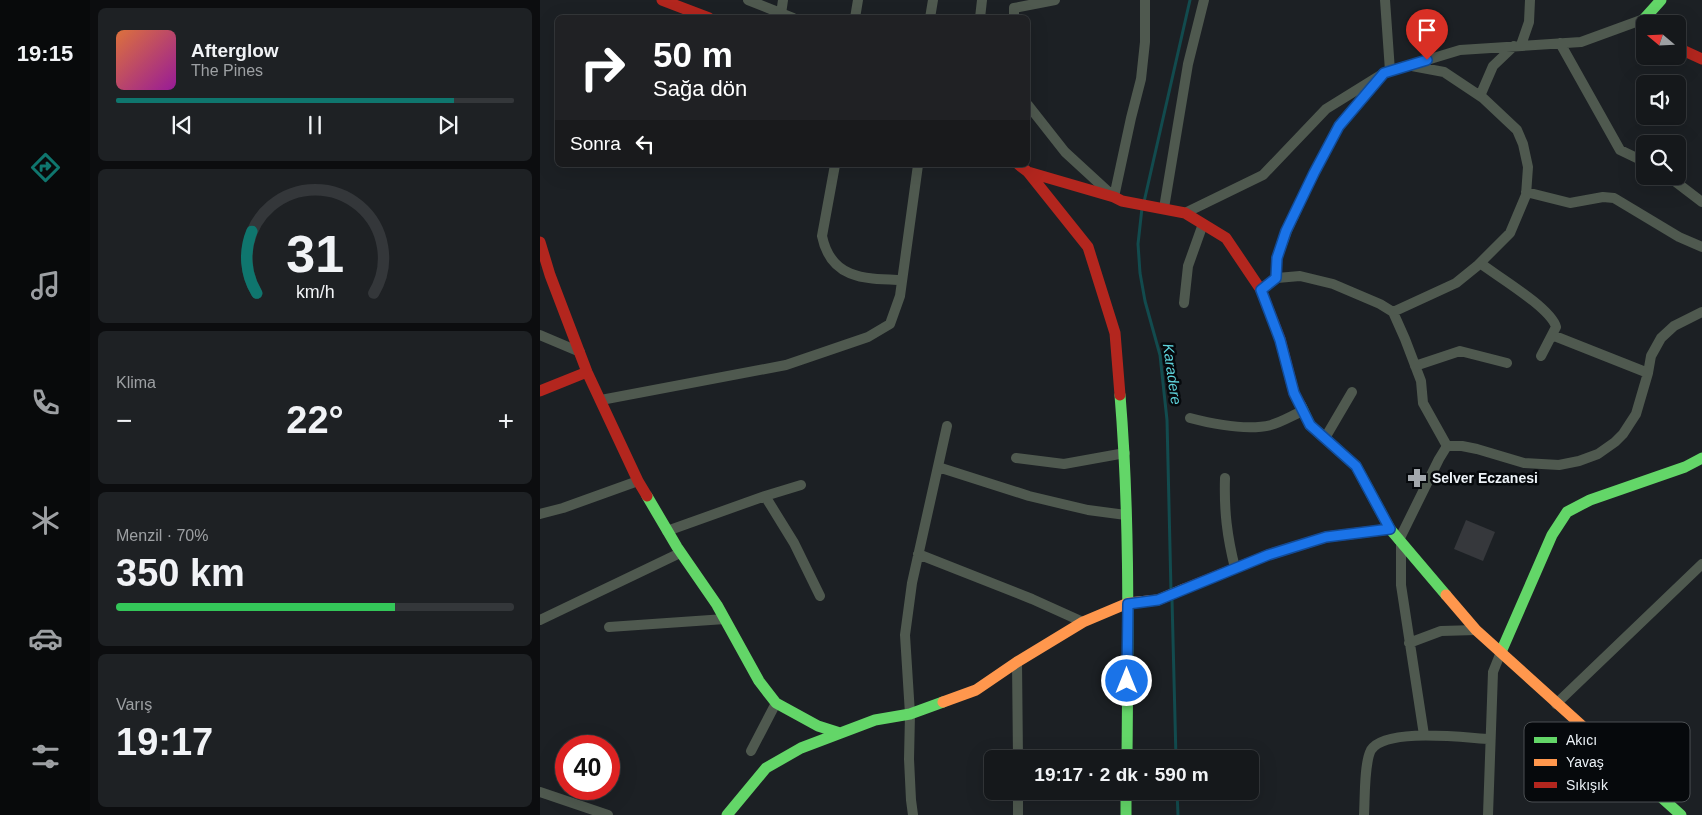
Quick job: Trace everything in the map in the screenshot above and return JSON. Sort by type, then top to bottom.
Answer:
[{"type":"street","points":[[662,0],[700,15]]},
{"type":"street","points":[[748,0],[784,15]]},
{"type":"street","points":[[781,14],[783,0]]},
{"type":"street","points":[[856,15],[858,0]]},
{"type":"street","points":[[930,15],[933,0]]},
{"type":"street","points":[[980,15],[982,0]]},
{"type":"street","points":[[1014,15],[1014,8],[1055,0]]},
{"type":"street","points":[[1118,199],[1130,118],[1141,79],[1145,42],[1145,0]]},
{"type":"street","points":[[1160,207],[1188,64],[1204,0]]},
{"type":"street","points":[[1276,278],[1277,258],[1286,231],[1339,126],[1387,72],[1385,0]]},
{"type":"street","points":[[1480,96],[1493,66],[1517,46],[1528,22],[1530,0]]},
{"type":"street","points":[[1650,15],[1661,0]]},
{"type":"street","points":[[1185,213],[1263,175],[1326,109],[1387,72],[1460,50],[1580,42],[1636,25]]},
{"type":"street","points":[[1560,43],[1620,150],[1636,158]]},
{"type":"street","points":[[1686,52],[1702,59]]},
{"type":"street","points":[[1393,312],[1456,283],[1480,263],[1510,233],[1526,192],[1528,167],[1523,144],[1517,130],[1480,96],[1444,72],[1411,65]]},
{"type":"street","points":[[1030,108],[1064,152],[1118,199]]},
{"type":"street","points":[[835,167],[822,236],[824,247],[828,254],[844,270],[859,277],[902,280]]},
{"type":"street","points":[[601,400],[786,365],[868,337],[890,324],[900,296],[918,167]]},
{"type":"street","points":[[1022,167],[1028,172],[1088,247],[1115,333],[1125,453],[1128,604],[1126,750]]},
{"type":"street","points":[[1028,172],[1118,199],[1185,213],[1226,238],[1261,290],[1280,340],[1294,393],[1310,425],[1356,466],[1390,529],[1476,630],[1576,722]]},
{"type":"street","points":[[1680,185],[1702,202]]},
{"type":"street","points":[[1526,192],[1570,203],[1603,197],[1614,198],[1679,237],[1702,247]]},
{"type":"street","points":[[1184,303],[1188,266],[1203,224]]},
{"type":"street","points":[[540,242],[550,275],[587,372],[638,481],[680,553],[717,605],[759,681],[776,703],[818,726],[840,733]]},
{"type":"street","points":[[1480,263],[1542,308],[1555,323],[1556,327],[1541,356]]},
{"type":"street","points":[[1261,290],[1276,278],[1300,276],[1333,284],[1380,304],[1393,312],[1421,381],[1423,403],[1447,446]]},
{"type":"street","points":[[1447,446],[1477,449],[1524,464],[1559,466],[1589,458],[1615,442],[1631,424],[1636,414],[1651,356],[1661,338],[1674,326],[1702,312]]},
{"type":"street","points":[[540,335],[580,352]]},
{"type":"street","points":[[1552,335],[1648,373]]},
{"type":"street","points":[[1415,366],[1460,351],[1506,363]]},
{"type":"street","points":[[540,391],[587,372]]},
{"type":"street","points":[[1325,438],[1352,392]]},
{"type":"street","points":[[1190,418],[1210,423],[1247,426],[1271,425],[1303,411]]},
{"type":"street","points":[[913,815],[909,759],[910,714],[906,635],[912,582],[947,426]]},
{"type":"street","points":[[1424,735],[1401,585],[1400,541],[1447,446]]},
{"type":"street","points":[[1016,458],[1064,464],[1125,453]]},
{"type":"street","points":[[1488,815],[1493,672],[1552,535],[1567,512],[1590,500],[1685,467],[1702,458]]},
{"type":"street","points":[[938,467],[1029,496],[1088,510],[1126,515]]},
{"type":"street","points":[[1225,478],[1224,512],[1228,541],[1235,568]]},
{"type":"street","points":[[540,514],[564,508],[638,481]]},
{"type":"street","points":[[667,531],[800,485]]},
{"type":"street","points":[[765,496],[794,543],[820,596]]},
{"type":"street","points":[[540,522],[564,508]]},
{"type":"street","points":[[728,815],[766,768],[801,748],[875,720],[910,714],[976,690],[1083,622],[1128,604],[1158,600],[1268,555],[1326,537],[1390,529]]},
{"type":"street","points":[[540,620],[680,553]]},
{"type":"street","points":[[918,554],[1032,599],[1083,622]]},
{"type":"street","points":[[1556,704],[1702,564]]},
{"type":"street","points":[[609,627],[725,620]]},
{"type":"street","points":[[1409,643],[1441,631],[1476,630]]},
{"type":"street","points":[[1018,662],[1018,750]]},
{"type":"street","points":[[751,751],[776,703]]},
{"type":"street","points":[[1364,815],[1367,761],[1371,750],[1378,743],[1424,735],[1490,739]]},
{"type":"street","points":[[540,792],[608,815]]},
{"type":"street","points":[[1018,800],[1018,815]]},
{"type":"street","points":[[1126,800],[1126,815]]},
{"type":"street","points":[[1667,802],[1682,815]]},
{"type":"building","points":[[1466,520],[1495,532],[1483,561],[1454,549]]},
{"type":"waterway","name":"Karadere","points":[[1144,202],[1190,0]]},
{"type":"waterway","name":"Karadere","points":[[1142,208],[1138,244],[1140,273],[1145,301],[1160,355],[1167,420],[1171,591]]},
{"type":"waterway","name":"Karadere","points":[[1172,599],[1176,750]]},
{"type":"waterway","name":"Karadere","points":[[1177,800],[1178,815]]},
{"type":"traffic: fast","points":[[1648,15],[1661,0]]},
{"type":"traffic: fast","points":[[1120,395],[1127,531],[1127,750]]},
{"type":"traffic: fast","points":[[1301,406],[1310,425],[1356,466],[1390,529],[1446,595]]},
{"type":"traffic: fast","points":[[1501,652],[1552,535],[1567,512],[1590,500],[1685,467],[1702,458]]},
{"type":"traffic: fast","points":[[647,496],[677,547],[717,605],[759,681],[776,703],[818,726],[840,733]]},
{"type":"traffic: fast","points":[[727,815],[766,768],[801,748],[875,720],[910,714],[943,702]]},
{"type":"traffic: fast","points":[[1126,800],[1126,815]]},
{"type":"traffic: fast","points":[[1667,802],[1681,815]]},
{"type":"traffic: slow","points":[[943,702],[976,690],[1017,662],[1083,622],[1128,603],[1158,600],[1184,589]]},
{"type":"traffic: slow","points":[[1446,595],[1476,630],[1578,722]]},
{"type":"traffic: jam","points":[[662,0],[701,15]]},
{"type":"traffic: jam","points":[[1686,52],[1702,59]]},
{"type":"traffic: jam","points":[[1022,167],[1028,172],[1122,201],[1185,213],[1226,238],[1261,290],[1280,339],[1294,393],[1301,406]]},
{"type":"traffic: jam","points":[[1028,172],[1088,247],[1115,333],[1120,395]]},
{"type":"traffic: jam","points":[[540,242],[550,275],[587,372],[638,481],[647,496]]},
{"type":"traffic: jam","points":[[540,391],[587,372]]},
{"type":"traffic: jam","points":[[1184,589],[1268,555],[1326,537],[1390,529]]},
{"type":"place","name":"Selver Eczanesi","points":[[1417,478]]},
{"type":"route","points":[[1127,681],[1128,604],[1158,600],[1268,555],[1326,537],[1390,529],[1356,466],[1310,425],[1294,393],[1280,340],[1261,290],[1276,278],[1277,258],[1286,231],[1339,126],[1384,73],[1427,60]]}]
